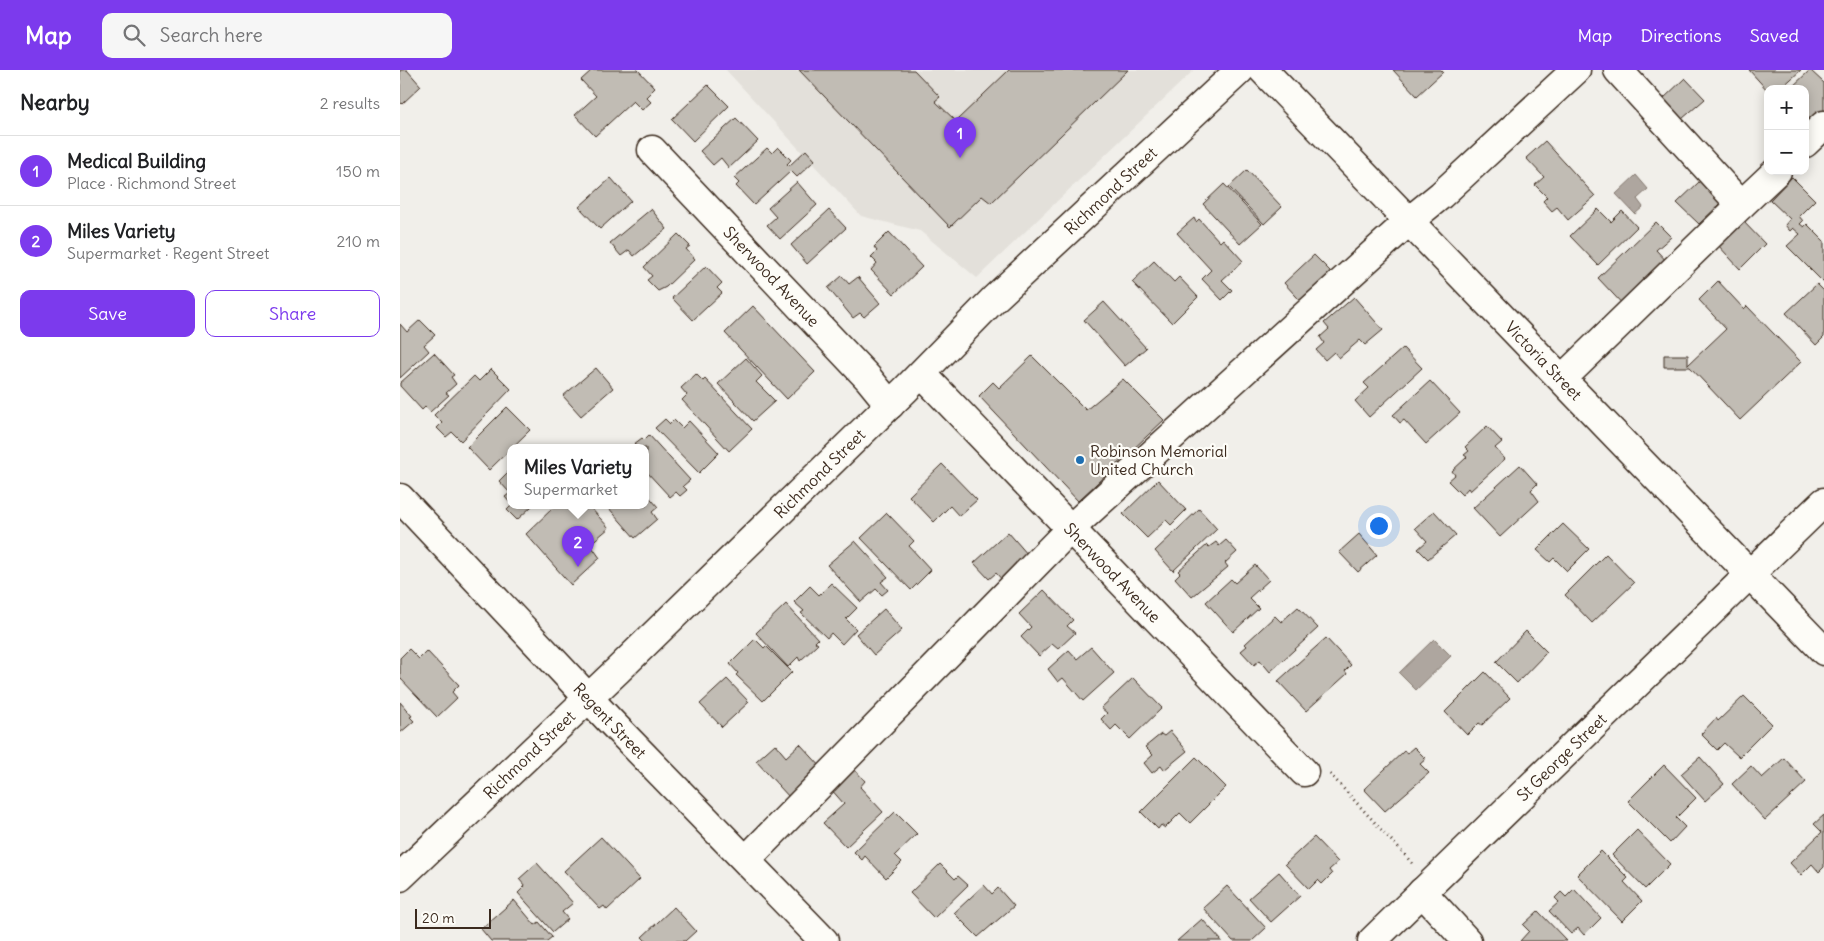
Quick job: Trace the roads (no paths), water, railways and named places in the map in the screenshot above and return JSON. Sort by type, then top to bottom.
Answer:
[{"type":"street","name":"Richmond Street","points":[[400,877],[588,698],[922,374],[994,299],[1240,70]]},
{"type":"street","name":"Victoria Street","points":[[1263,70],[1824,651]]},
{"type":"street","points":[[746,860],[1071,528],[1409,221],[1441,195],[1576,70]]},
{"type":"street","points":[[1618,70],[1742,206]]},
{"type":"street","points":[[1809,139],[1824,125]]},
{"type":"street","name":"Sherwood Avenue","points":[[652,150],[868,378],[890,405]]},
{"type":"street","points":[[1562,379],[1773,175]]},
{"type":"street","name":"Sherwood Avenue","points":[[922,374],[1299,767]]},
{"type":"street","name":"Regent Street","points":[[400,498],[588,698],[824,941]]},
{"type":"street","name":"St George Street","points":[[1372,941],[1824,502]]},
{"type":"street","points":[[1427,888],[1467,941]]},
{"type":"place","name":"Medical Building","points":[[960,158]]},
{"type":"place","name":"Robinson Memorial United Church","points":[[1080,460]]},
{"type":"place","name":"Miles Variety","points":[[578,567]]}]
